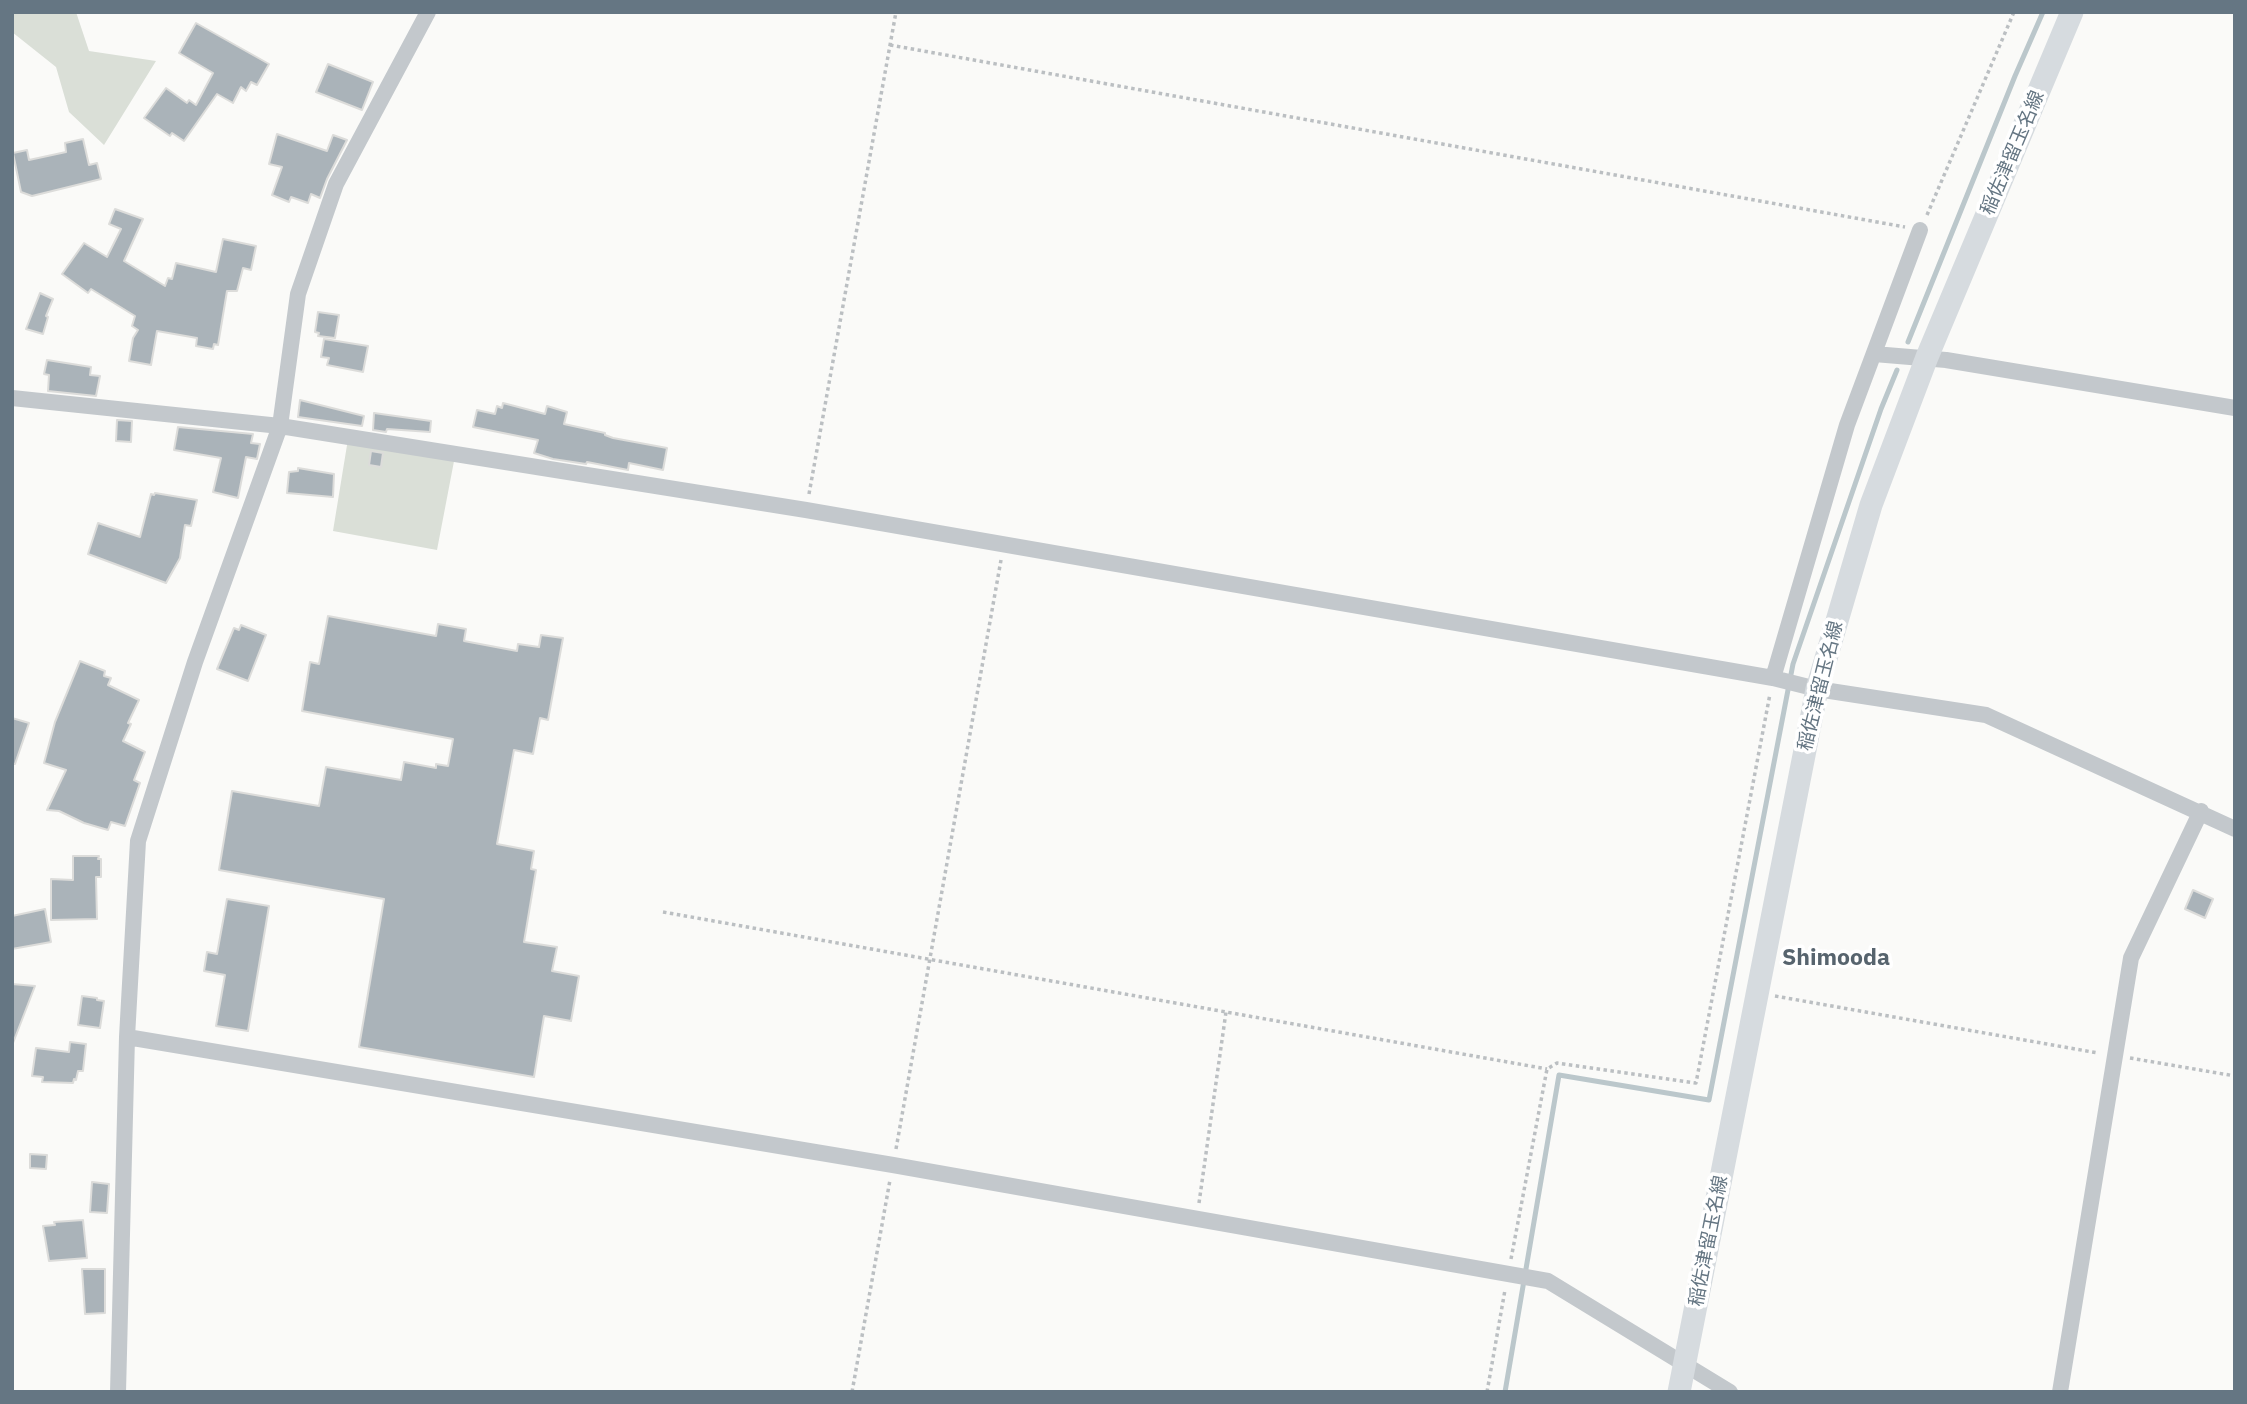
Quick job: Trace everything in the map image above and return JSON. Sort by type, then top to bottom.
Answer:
[{"type":"main road","name":"稲佐津留玉名線","points":[[1679,1392],[1758,993],[1814,688],[1871,505],[1927,357],[2072,12]]},
{"type":"street","points":[[118,1392],[127,1037],[138,841],[194,662],[280,426],[298,293],[336,184],[428,12]]},
{"type":"street","points":[[1773,678],[1847,425],[1920,230]]},
{"type":"street","points":[[1874,354],[1927,357],[2235,408]]},
{"type":"street","points":[[12,398],[280,426],[806,510],[1773,678],[1814,688],[1986,715],[2201,811],[2235,829]]},
{"type":"street","points":[[2060,1392],[2131,958],[2201,811]]},
{"type":"street","points":[[127,1037],[893,1165],[1548,1281],[1730,1392]]},
{"type":"path","points":[[806,510],[896,12]]},
{"type":"path","points":[[890,45],[1920,230],[2014,12]]},
{"type":"path","points":[[852,1392],[1004,543]]},
{"type":"path","points":[[663,912],[1547,1069],[1557,1063],[1696,1083],[1773,678]]},
{"type":"path","points":[[1758,993],[2235,1076]]},
{"type":"path","points":[[1196,1219],[1226,1012]]},
{"type":"path","points":[[1487,1392],[1547,1069]]},
{"type":"shaded area","points":[[12,12],[76,12],[89,51],[156,61],[104,145],[69,112],[56,67],[12,32]]},
{"type":"shaded area","points":[[348,439],[455,456],[437,550],[333,531]]},
{"type":"building","points":[[196,23],[269,64],[257,85],[251,82],[246,91],[241,87],[233,103],[217,94],[184,141],[172,133],[170,136],[144,118],[166,88],[187,103],[189,100],[196,105],[213,73],[179,53]]},
{"type":"building","points":[[328,64],[373,82],[362,110],[316,92]]},
{"type":"building","points":[[277,134],[327,151],[333,135],[347,140],[320,198],[311,194],[308,203],[291,197],[289,202],[272,195],[282,167],[269,164]]},
{"type":"building","points":[[83,139],[89,165],[97,163],[101,179],[32,196],[21,192],[13,153],[27,150],[29,160],[66,152],[65,143]]},
{"type":"building","points":[[115,209],[143,219],[124,261],[165,286],[168,278],[172,279],[176,263],[216,272],[223,239],[256,246],[251,270],[243,268],[237,291],[227,291],[218,345],[214,344],[213,349],[196,346],[197,338],[157,331],[151,365],[129,361],[133,338],[138,330],[132,326],[135,316],[91,289],[88,293],[62,274],[84,243],[107,257],[121,229],[109,224]]},
{"type":"building","points":[[40,293],[53,299],[43,334],[26,329]]},
{"type":"building","points":[[318,312],[339,315],[335,338],[318,336],[319,333],[315,332]]},
{"type":"building","points":[[324,339],[368,346],[363,372],[327,365],[329,358],[321,357]]},
{"type":"building","points":[[47,360],[91,367],[90,375],[100,376],[96,396],[48,391],[49,375],[44,374]]},
{"type":"building","points":[[300,400],[364,416],[362,426],[298,417]]},
{"type":"building","points":[[503,403],[545,414],[547,406],[567,412],[564,424],[605,433],[613,438],[667,448],[663,470],[629,463],[628,470],[553,459],[534,453],[538,440],[473,427],[477,410],[495,414],[497,406],[502,408]]},
{"type":"building","points":[[374,413],[431,421],[430,432],[373,430]]},
{"type":"building","points":[[117,420],[132,421],[131,442],[116,441]]},
{"type":"building","points":[[178,427],[253,434],[251,443],[260,444],[257,459],[246,457],[238,498],[213,492],[221,458],[174,450]]},
{"type":"building","points":[[371,451],[383,453],[381,467],[369,465]]},
{"type":"building","points":[[298,468],[334,474],[333,497],[287,493],[289,472],[298,471]]},
{"type":"building","points":[[151,494],[197,500],[191,526],[185,525],[180,558],[166,583],[88,554],[98,523],[140,537]]},
{"type":"building","points":[[328,616],[436,636],[438,624],[466,629],[464,641],[517,651],[518,644],[539,647],[541,635],[563,638],[548,720],[540,718],[533,754],[514,750],[497,844],[534,851],[531,869],[536,870],[524,942],[557,947],[552,971],[579,976],[571,1021],[544,1016],[534,1077],[359,1047],[384,899],[219,870],[232,791],[319,806],[326,767],[401,780],[404,762],[436,768],[436,764],[448,766],[453,739],[302,711],[310,662],[319,664]]},
{"type":"building","points":[[241,625],[266,635],[248,681],[217,669],[234,628],[239,630]]},
{"type":"building","points":[[80,661],[105,671],[104,676],[111,678],[108,685],[139,700],[123,741],[145,752],[134,780],[140,783],[125,826],[111,822],[108,830],[84,823],[59,811],[47,810],[66,770],[44,763],[55,722]]},
{"type":"building","points":[[12,718],[29,723],[15,764],[12,764]]},
{"type":"building","points":[[73,856],[99,856],[98,859],[101,859],[101,877],[96,877],[97,919],[51,920],[51,879],[73,880]]},
{"type":"building","points":[[2193,890],[2213,899],[2205,918],[2185,909]]},
{"type":"building","points":[[227,899],[269,906],[248,1031],[216,1026],[225,975],[204,971],[207,952],[217,954]]},
{"type":"building","points":[[45,909],[51,942],[12,949],[12,916]]},
{"type":"building","points":[[12,984],[35,986],[13,1043],[12,1043]]},
{"type":"building","points":[[82,996],[104,1001],[100,1028],[78,1025]]},
{"type":"building","points":[[70,1042],[86,1044],[83,1071],[78,1071],[73,1083],[42,1082],[43,1077],[32,1076],[36,1048],[69,1052]]},
{"type":"building","points":[[30,1154],[47,1155],[46,1169],[30,1168]]},
{"type":"building","points":[[92,1182],[109,1184],[107,1213],[90,1212]]},
{"type":"building","points":[[83,1220],[87,1258],[49,1261],[43,1226],[55,1225],[54,1222]]},
{"type":"building","points":[[82,1269],[105,1269],[105,1313],[85,1314]]},
{"type":"waterway","points":[[1908,342],[2043,12]]},
{"type":"waterway","points":[[1505,1392],[1559,1075],[1709,1100],[1793,664],[1897,370]]},
{"type":"district","name":"Shimooda","points":[[1836,958]]}]
